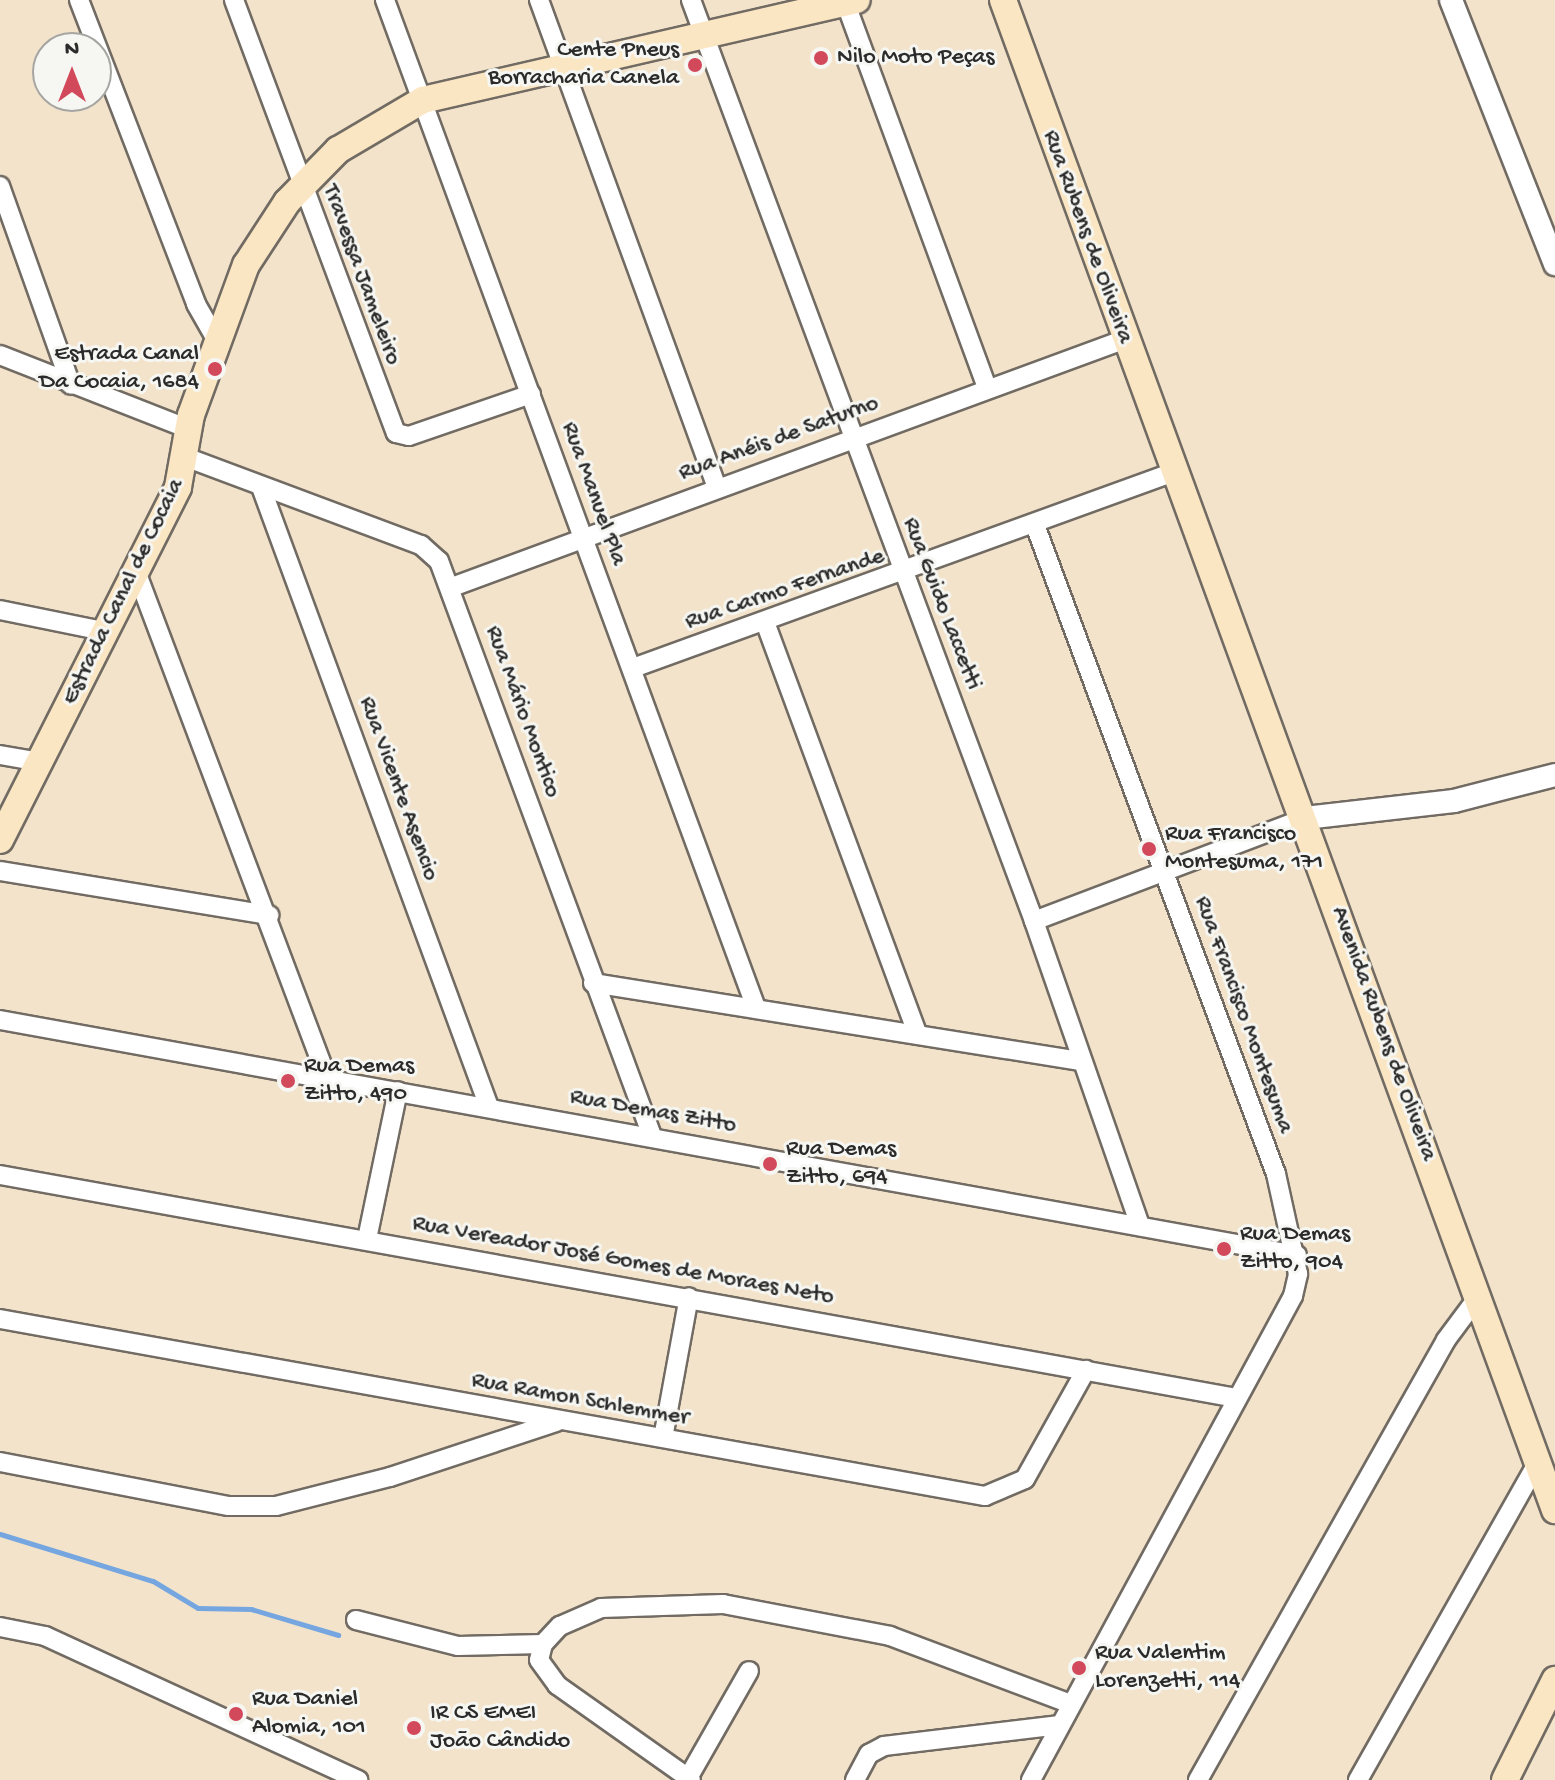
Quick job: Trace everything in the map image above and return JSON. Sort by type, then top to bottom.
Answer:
[{"type":"main road","name":"Rua Rubens de Oliveira","points":[[1003,0],[1123,340],[1177,471]]},
{"type":"main road","name":"Estrada Canal de Cocaia","points":[[0,840],[137,574],[188,458],[189,429],[216,339],[258,243],[303,186],[360,134],[423,100],[706,40],[852,4]]},
{"type":"main road","name":"Avenida Rubens de Oliveira","points":[[1177,471],[1555,1510]]},
{"type":"main road","points":[[1505,1780],[1555,1680]]},
{"type":"street","points":[[79,0],[196,304],[216,339]]},
{"type":"street","name":"Travessa Jameleiro","points":[[234,0],[396,433],[409,436],[531,394]]},
{"type":"street","name":"Rua Manuel Pla","points":[[385,0],[755,1005]]},
{"type":"street","points":[[539,0],[716,485]]},
{"type":"street","name":"Rua Guido Laccetti","points":[[691,0],[1034,921],[1140,1226]]},
{"type":"street","points":[[1451,0],[1555,264]]},
{"type":"street","points":[[852,4],[987,387]]},
{"type":"street","points":[[0,186],[71,385]]},
{"type":"street","name":"Rua Anéis de Saturno","points":[[452,587],[583,539],[716,485],[853,439],[987,387],[1123,340]]},
{"type":"street","points":[[0,355],[189,429]]},
{"type":"street","name":"Rua Mário Montico","points":[[188,458],[421,545],[452,587],[593,983],[652,1136]]},
{"type":"street","name":"Rua Carmo Fernande","points":[[633,668],[903,574],[1177,471]]},
{"type":"street","name":"Rua Vicente Asencio","points":[[261,487],[489,1107]]},
{"type":"street","name":"Rua Francisco Montesuma","points":[[1035,525],[1276,1174],[1297,1255]]},
{"type":"street","points":[[137,574],[269,915],[327,1078]]},
{"type":"street","points":[[0,610],[108,632]]},
{"type":"street","points":[[765,622],[918,1035]]},
{"type":"street","points":[[0,755],[39,762]]},
{"type":"street","points":[[1034,921],[1166,874],[1305,818],[1454,801],[1555,775]]},
{"type":"street","points":[[0,871],[269,915]]},
{"type":"street","points":[[593,983],[755,1005],[1081,1061]]},
{"type":"street","name":"Rua Demas Zitto","points":[[0,1020],[1297,1255]]},
{"type":"street","points":[[367,1239],[398,1091]]},
{"type":"street","name":"Rua Vereador José Gomes de Moraes Neto","points":[[0,1175],[1237,1398]]},
{"type":"street","points":[[1031,1780],[1293,1296],[1297,1255]]},
{"type":"street","points":[[663,1438],[689,1297]]},
{"type":"street","points":[[1198,1780],[1446,1340],[1478,1297]]},
{"type":"street","name":"Rua Ramon Schlemmer","points":[[0,1319],[558,1421],[995,1495],[1025,1479],[1086,1370]]},
{"type":"street","points":[[0,1462],[229,1506],[276,1506],[418,1469],[558,1421]]},
{"type":"street","points":[[1358,1780],[1538,1462]]},
{"type":"street","points":[[749,1671],[690,1779],[557,1685],[539,1660],[543,1644],[560,1626],[601,1608],[723,1604],[890,1636],[1071,1704]]},
{"type":"street","points":[[356,1620],[458,1646],[543,1644]]},
{"type":"street","points":[[0,1627],[45,1636],[333,1774],[358,1780]]},
{"type":"street","points":[[855,1780],[869,1754],[884,1746],[1060,1725]]},
{"type":"waterway","points":[[0,1534],[153,1581],[198,1608],[251,1609],[338,1635]]},
{"type":"place","name":"Nilo Moto Peças","points":[[821,58]]},
{"type":"place","name":"Cente Pneus Borracharia Canela","points":[[695,65]]},
{"type":"place","name":"Estrada Canal Da Cocaia, 1684","points":[[215,369]]},
{"type":"place","name":"Rua Francisco Montesuma, 171","points":[[1149,849]]},
{"type":"place","name":"Rua Demas Zitto, 490","points":[[288,1081]]},
{"type":"place","name":"Rua Demas Zitto, 694","points":[[770,1164]]},
{"type":"place","name":"Rua Demas Zitto, 904","points":[[1224,1249]]},
{"type":"place","name":"Rua Valentim Lorenzetti, 114","points":[[1079,1668]]},
{"type":"place","name":"Rua Daniel Alomia, 101","points":[[236,1714]]},
{"type":"place","name":"IR CS EMEI João Cândido","points":[[414,1728]]}]
